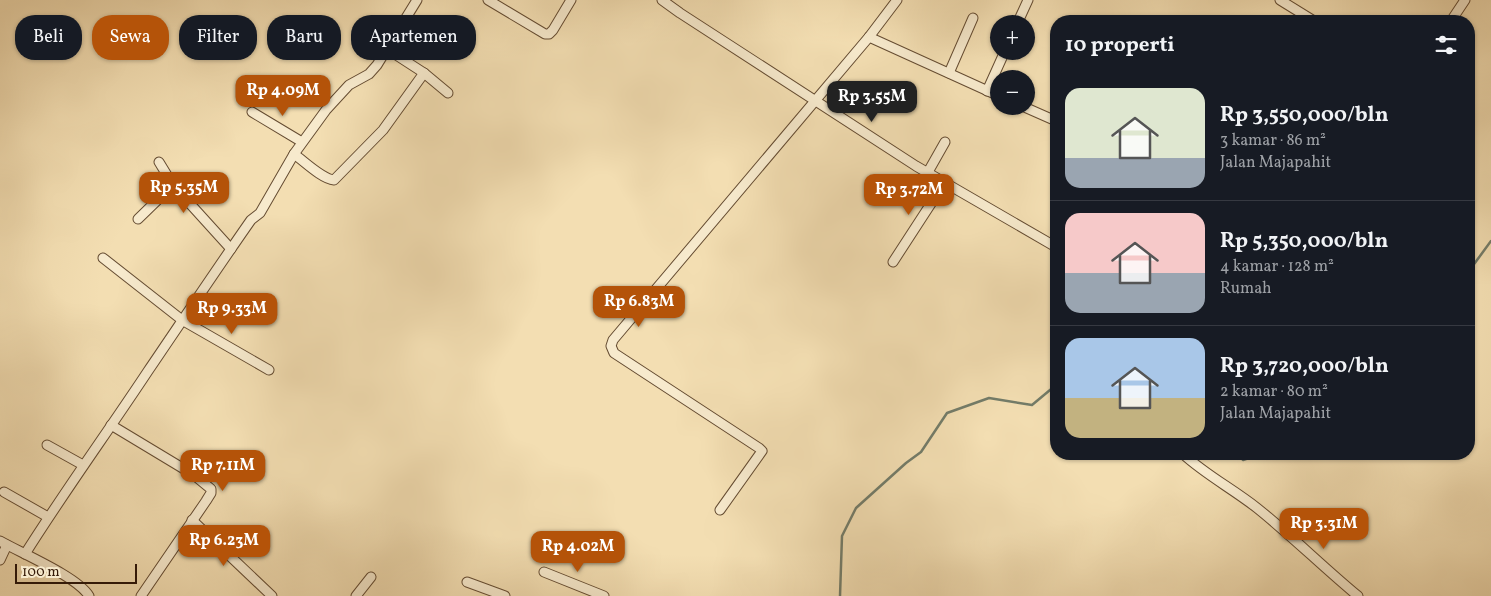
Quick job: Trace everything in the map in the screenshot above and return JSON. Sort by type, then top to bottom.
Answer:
[{"type":"street","points":[[408,15],[417,0]]},
{"type":"street","points":[[488,0],[545,34],[549,34],[553,30],[571,0]]},
{"type":"street","points":[[662,0],[815,101],[928,172],[1050,243]]},
{"type":"street","points":[[720,510],[762,451],[614,353],[611,346],[613,340],[869,37],[897,0]]},
{"type":"street","points":[[1021,15],[1028,0]]},
{"type":"street","points":[[1455,15],[1465,0]]},
{"type":"street","points":[[1282,1],[1304,15]]},
{"type":"street","points":[[949,73],[972,18]]},
{"type":"street","points":[[869,37],[990,92]]},
{"type":"street","points":[[25,554],[48,517],[182,320],[251,220],[260,213],[302,142],[339,94],[349,85],[369,74],[380,60]]},
{"type":"street","points":[[403,60],[448,93]]},
{"type":"street","points":[[987,91],[1001,60]]},
{"type":"street","points":[[294,154],[325,177],[334,180],[383,130],[424,74]]},
{"type":"street","points":[[252,112],[302,142]]},
{"type":"street","points":[[1035,112],[1050,118]]},
{"type":"street","points":[[928,172],[945,142]]},
{"type":"street","points":[[159,162],[173,185],[231,249]]},
{"type":"street","points":[[893,262],[945,182]]},
{"type":"street","points":[[138,219],[173,185]]},
{"type":"street","points":[[103,258],[182,320],[269,370]]},
{"type":"street","points":[[111,425],[194,475],[211,489],[210,496],[141,596]]},
{"type":"street","points":[[47,445],[83,465]]},
{"type":"street","points":[[1190,460],[1256,507],[1358,596]]},
{"type":"street","points":[[4,492],[48,517]]},
{"type":"street","points":[[192,520],[272,596]]},
{"type":"street","points":[[0,560],[4,542],[73,580],[89,596]]},
{"type":"street","points":[[544,572],[600,595]]},
{"type":"street","points":[[356,596],[371,576]]},
{"type":"street","points":[[467,582],[505,596]]},
{"type":"waterway","points":[[1475,263],[1491,241]]},
{"type":"waterway","points":[[840,596],[842,536],[856,508],[921,452],[947,413],[989,398],[1032,405],[1050,390]]}]
